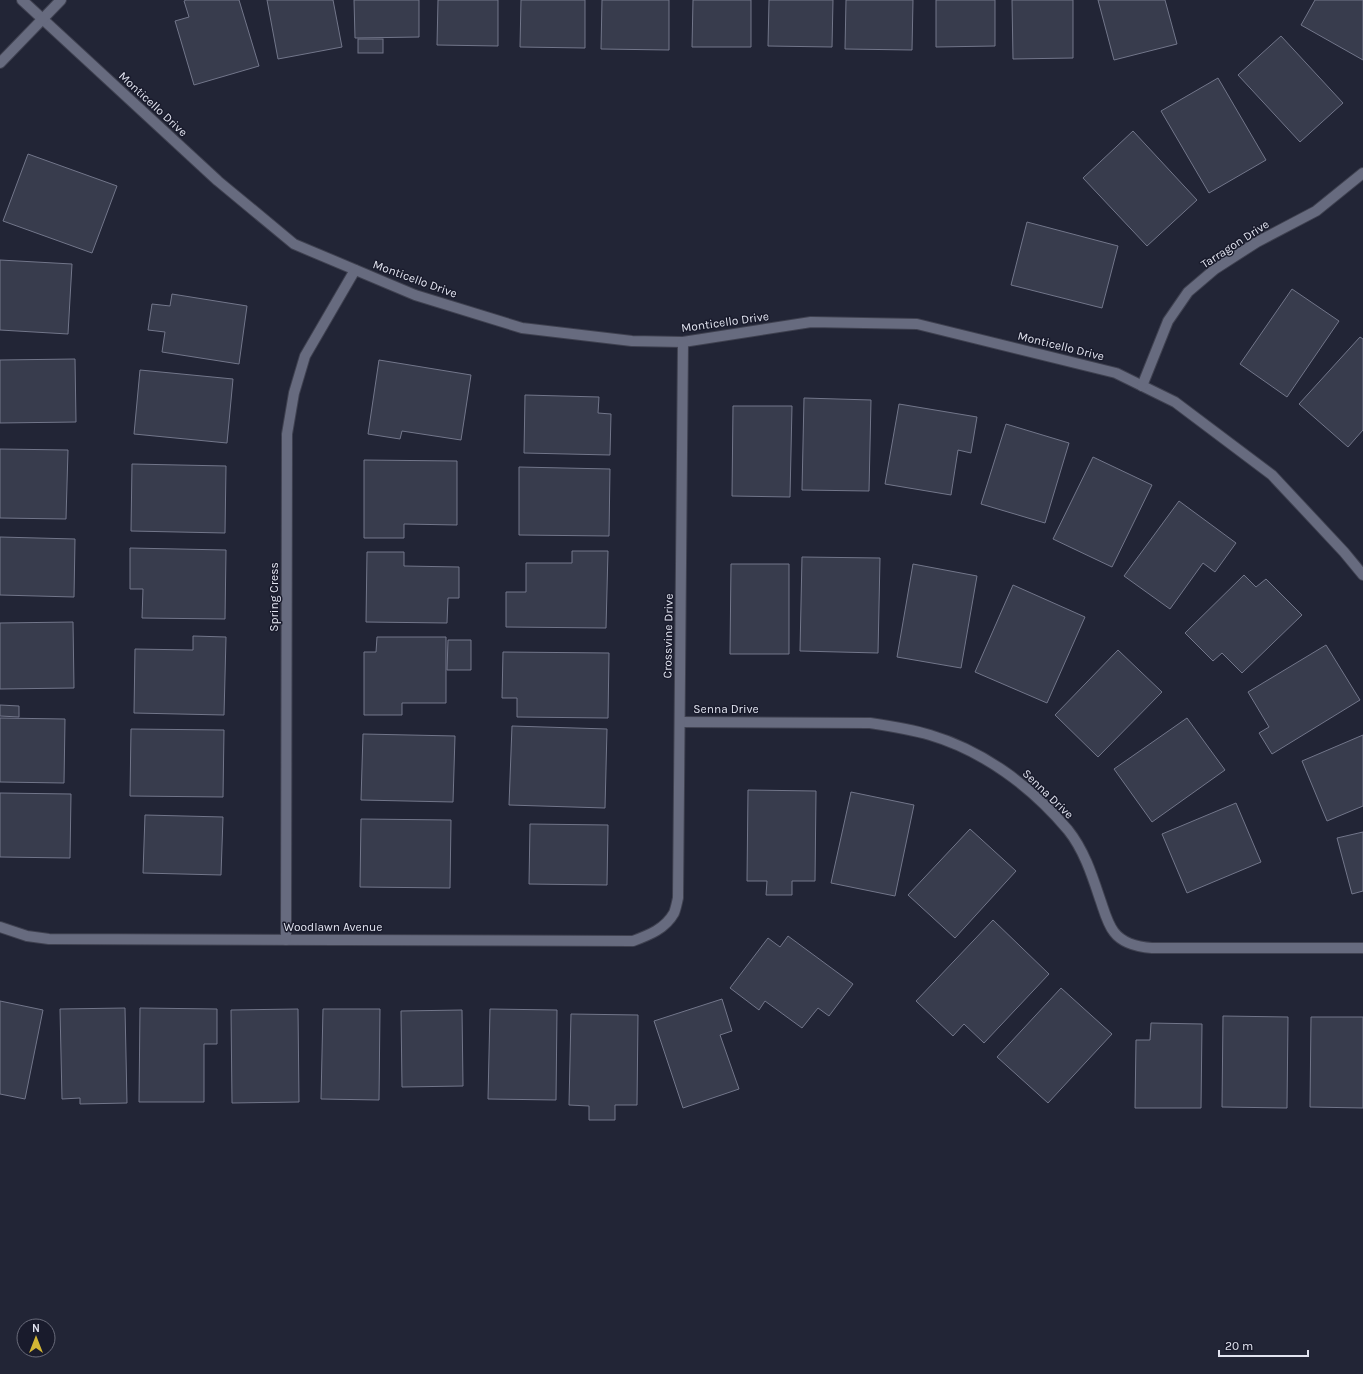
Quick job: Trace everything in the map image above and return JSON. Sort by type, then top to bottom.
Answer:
[{"type":"street","name":"Monticello Drive","points":[[22,0],[218,181],[294,244],[415,295],[522,328],[632,341],[683,342],[811,322],[917,324],[1116,373],[1174,402],[1272,476],[1344,552],[1363,575]]},
{"type":"street","points":[[0,63],[61,0]]},
{"type":"street","name":"Tarragon Drive","points":[[1142,386],[1168,321],[1188,292],[1221,265],[1257,242],[1316,211],[1363,173]]},
{"type":"street","name":"Spring Cress","points":[[286,940],[288,434],[294,393],[305,356],[355,270]]},
{"type":"street","name":"Crossvine Drive","points":[[663,926],[674,913],[678,898],[683,342]]},
{"type":"street","name":"Senna Drive","points":[[680,722],[870,723],[930,735],[957,745],[984,758],[1011,776],[1040,800],[1069,832],[1089,865],[1108,922],[1114,933],[1137,947],[1363,948]]},
{"type":"street","name":"Woodlawn Avenue","points":[[0,927],[27,936],[49,939],[633,940],[649,935],[663,926]]},
{"type":"building","points":[[239,0],[259,66],[194,85],[175,21],[189,17],[184,1]]},
{"type":"building","points":[[267,0],[333,0],[342,47],[278,59]]},
{"type":"building","points":[[354,0],[419,0],[419,37],[355,38]]},
{"type":"building","points":[[438,0],[498,0],[498,46],[437,45]]},
{"type":"building","points":[[521,0],[585,0],[585,48],[520,47]]},
{"type":"building","points":[[602,0],[669,0],[669,50],[601,49]]},
{"type":"building","points":[[693,0],[751,0],[751,47],[692,47]]},
{"type":"building","points":[[769,0],[833,0],[832,47],[768,46]]},
{"type":"building","points":[[846,0],[913,0],[912,50],[845,49]]},
{"type":"building","points":[[936,0],[995,0],[995,46],[936,47]]},
{"type":"building","points":[[1012,0],[1073,0],[1073,58],[1013,59]]},
{"type":"building","points":[[1098,0],[1165,0],[1177,44],[1114,60]]},
{"type":"building","points":[[1315,0],[1363,0],[1363,60],[1301,25]]},
{"type":"building","points":[[1281,36],[1343,103],[1300,142],[1238,75]]},
{"type":"building","points":[[358,39],[383,39],[383,53],[358,53]]},
{"type":"building","points":[[1218,78],[1266,160],[1209,193],[1161,111]]},
{"type":"building","points":[[1133,131],[1197,200],[1147,246],[1083,178]]},
{"type":"building","points":[[28,154],[117,186],[92,253],[3,221]]},
{"type":"building","points":[[1027,222],[1118,246],[1102,308],[1011,285]]},
{"type":"building","points":[[0,260],[72,264],[68,334],[0,330]]},
{"type":"building","points":[[1292,289],[1339,321],[1287,397],[1240,364]]},
{"type":"building","points":[[172,294],[247,306],[239,364],[162,352],[165,332],[148,330],[152,304],[170,306]]},
{"type":"building","points":[[1360,337],[1363,339],[1363,430],[1348,447],[1299,404]]},
{"type":"building","points":[[75,359],[76,422],[0,423],[0,360]]},
{"type":"building","points":[[379,360],[471,375],[461,440],[402,431],[400,439],[368,434]]},
{"type":"building","points":[[140,370],[233,379],[227,443],[134,434]]},
{"type":"building","points":[[525,395],[599,397],[598,413],[611,414],[610,455],[524,453]]},
{"type":"building","points":[[804,398],[871,400],[869,491],[802,490]]},
{"type":"building","points":[[899,404],[977,417],[971,453],[958,450],[951,495],[885,484]]},
{"type":"building","points":[[733,406],[792,406],[790,497],[732,496]]},
{"type":"building","points":[[1006,424],[1069,443],[1045,523],[981,504]]},
{"type":"building","points":[[0,449],[68,450],[66,519],[0,518]]},
{"type":"building","points":[[1093,457],[1152,485],[1112,567],[1053,539]]},
{"type":"building","points":[[364,460],[457,461],[457,525],[404,524],[404,538],[364,538]]},
{"type":"building","points":[[132,464],[226,466],[225,533],[131,531]]},
{"type":"building","points":[[519,467],[610,469],[609,536],[519,535]]},
{"type":"building","points":[[1179,501],[1236,543],[1215,572],[1203,563],[1170,609],[1124,576]]},
{"type":"building","points":[[0,537],[75,539],[74,597],[0,595]]},
{"type":"building","points":[[130,548],[226,550],[225,619],[142,618],[143,589],[130,589]]},
{"type":"building","points":[[572,551],[608,551],[606,628],[506,627],[506,592],[526,592],[526,563],[572,563]]},
{"type":"building","points":[[367,552],[404,552],[404,566],[459,567],[459,598],[448,598],[447,623],[366,622]]},
{"type":"building","points":[[802,557],[880,558],[878,653],[800,651]]},
{"type":"building","points":[[731,564],[789,564],[789,654],[730,654]]},
{"type":"building","points":[[913,564],[977,576],[961,668],[897,657]]},
{"type":"building","points":[[1244,575],[1256,587],[1266,579],[1302,615],[1242,673],[1222,653],[1213,661],[1185,633]]},
{"type":"building","points":[[1013,585],[1085,617],[1047,703],[975,672]]},
{"type":"building","points":[[73,622],[74,688],[0,689],[0,623]]},
{"type":"building","points":[[193,636],[226,637],[224,715],[134,713],[135,649],[193,650]]},
{"type":"building","points":[[377,637],[446,637],[446,703],[402,703],[402,715],[364,715],[364,652],[376,652]]},
{"type":"building","points":[[448,640],[471,640],[471,670],[447,670]]},
{"type":"building","points":[[1326,645],[1360,700],[1272,754],[1259,733],[1269,727],[1248,692]]},
{"type":"building","points":[[1118,650],[1162,692],[1098,757],[1055,715]]},
{"type":"building","points":[[503,652],[609,653],[608,718],[517,717],[517,698],[502,698]]},
{"type":"building","points":[[0,705],[19,706],[19,717],[0,716]]},
{"type":"building","points":[[0,718],[65,719],[64,783],[0,782]]},
{"type":"building","points":[[1187,718],[1225,770],[1152,822],[1114,769]]},
{"type":"building","points":[[512,726],[607,729],[605,808],[509,805]]},
{"type":"building","points":[[131,729],[224,730],[223,797],[130,796]]},
{"type":"building","points":[[363,734],[455,736],[453,802],[361,800]]},
{"type":"building","points":[[1363,735],[1363,806],[1327,821],[1302,761]]},
{"type":"building","points":[[748,790],[816,791],[815,881],[792,881],[792,895],[766,895],[767,881],[747,881]]},
{"type":"building","points":[[851,792],[914,805],[895,896],[831,883]]},
{"type":"building","points":[[0,793],[71,794],[70,858],[0,857]]},
{"type":"building","points":[[1236,803],[1261,862],[1187,893],[1162,834]]},
{"type":"building","points":[[145,815],[223,817],[221,875],[143,873]]},
{"type":"building","points":[[361,819],[451,820],[450,888],[360,887]]},
{"type":"building","points":[[530,824],[608,825],[607,885],[529,884]]},
{"type":"building","points":[[970,829],[1016,871],[955,938],[908,895]]},
{"type":"building","points":[[1363,832],[1363,891],[1352,894],[1337,838]]},
{"type":"building","points":[[993,920],[1049,974],[984,1043],[964,1024],[953,1036],[916,1001]]},
{"type":"building","points":[[788,936],[853,984],[829,1016],[818,1008],[802,1028],[765,1001],[759,1010],[730,988],[768,938],[780,947]]},
{"type":"building","points":[[1061,988],[1112,1034],[1048,1103],[997,1057]]},
{"type":"building","points":[[722,999],[732,1031],[720,1035],[739,1089],[683,1108],[654,1021]]},
{"type":"building","points":[[0,1001],[43,1010],[25,1099],[0,1094]]},
{"type":"building","points":[[125,1008],[127,1103],[80,1104],[80,1098],[62,1099],[60,1009]]},
{"type":"building","points":[[140,1008],[217,1009],[217,1044],[204,1044],[204,1102],[139,1102]]},
{"type":"building","points":[[298,1009],[299,1102],[232,1103],[231,1010]]},
{"type":"building","points":[[323,1009],[380,1009],[379,1100],[321,1099]]},
{"type":"building","points":[[490,1009],[557,1010],[556,1100],[488,1099]]},
{"type":"building","points":[[462,1010],[463,1086],[402,1087],[401,1011]]},
{"type":"building","points":[[571,1014],[638,1015],[637,1105],[615,1105],[615,1120],[589,1120],[589,1106],[569,1105]]},
{"type":"building","points":[[1223,1016],[1288,1017],[1287,1108],[1222,1107]]},
{"type":"building","points":[[1311,1017],[1363,1017],[1363,1108],[1310,1107]]},
{"type":"building","points":[[1151,1023],[1202,1024],[1201,1108],[1135,1108],[1136,1040],[1150,1040]]}]
